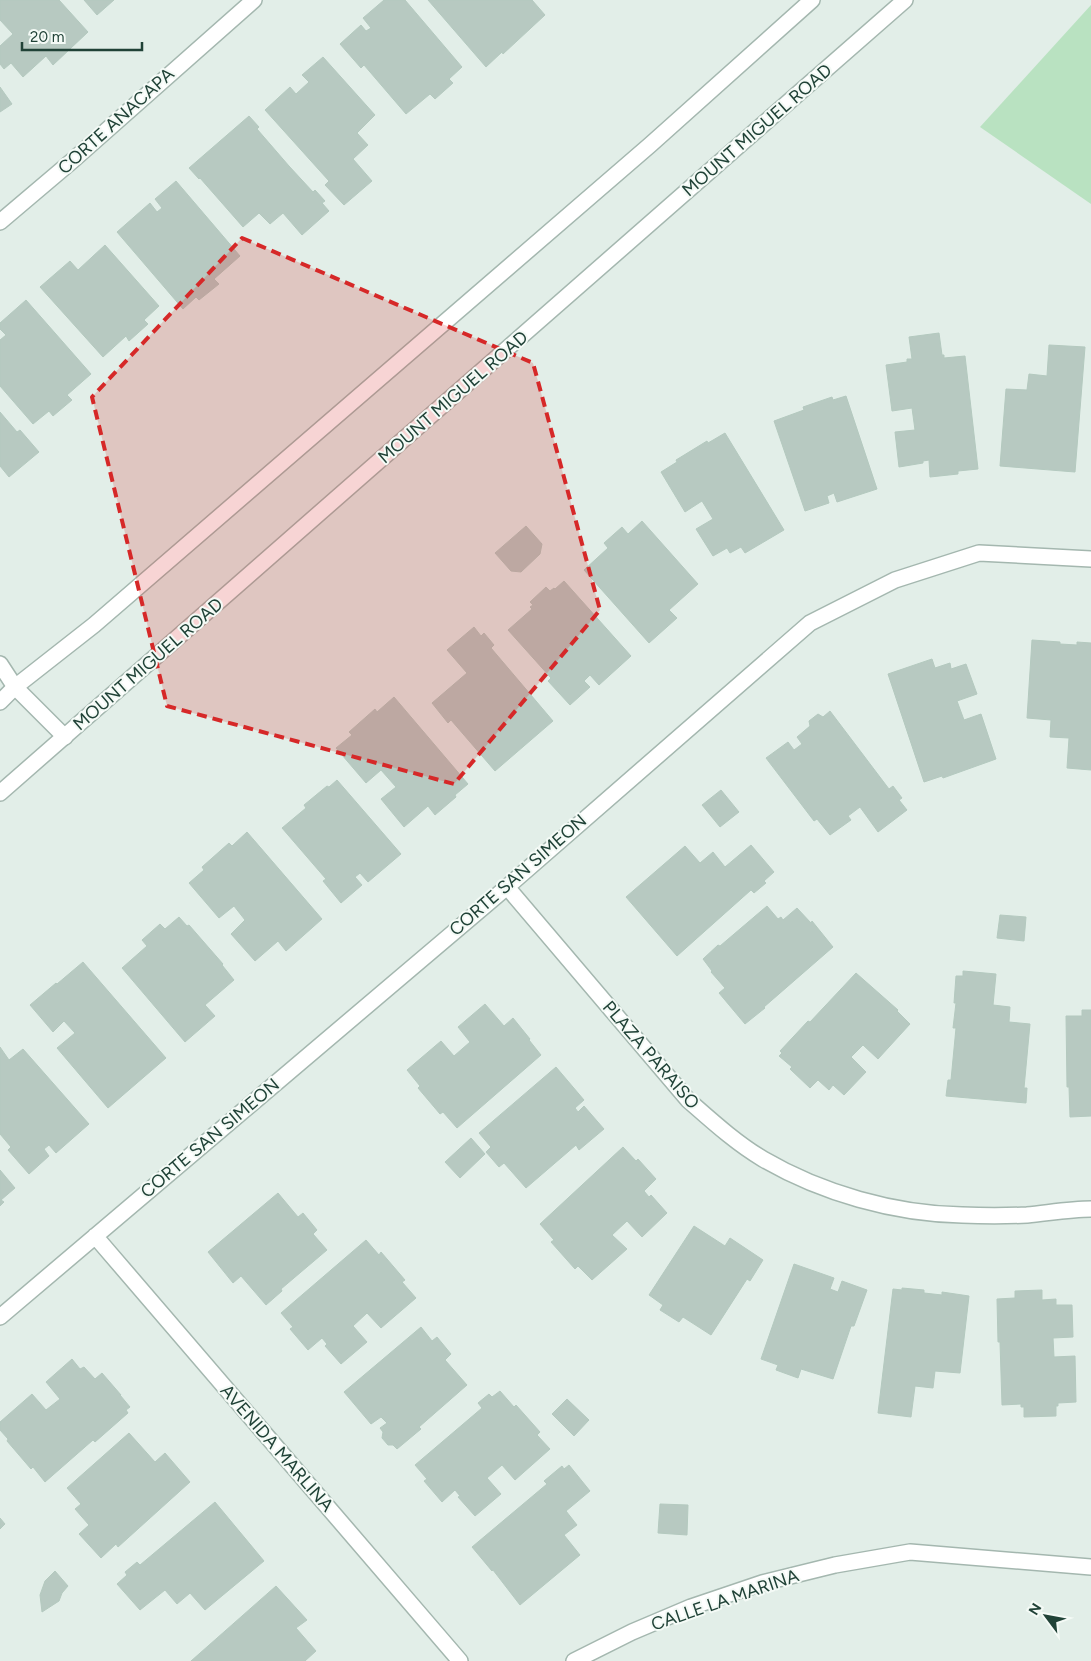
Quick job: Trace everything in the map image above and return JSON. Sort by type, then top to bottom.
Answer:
[{"type":"street","name":"CORTE ANACAPA","points":[[0,222],[254,0]]},
{"type":"street","points":[[0,702],[117,606],[650,145],[812,0]]},
{"type":"street","name":"MOUNT MIGUEL ROAD","points":[[0,793],[905,0]]},
{"type":"street","name":"CORTE SAN SIMEON","points":[[0,1317],[507,887],[810,623],[895,580],[979,553],[1091,559]]},
{"type":"street","points":[[0,664],[16,687],[65,737]]},
{"type":"street","name":"PLAZA PARAISO","points":[[507,887],[688,1100],[722,1129],[763,1159],[839,1193],[881,1205],[921,1212],[961,1216],[1025,1215],[1091,1209]]},
{"type":"street","name":"AVENIDA MARLINA","points":[[95,1236],[460,1661]]},
{"type":"street","name":"CALLE LA MARINA","points":[[574,1661],[632,1632],[691,1608],[762,1583],[835,1565],[910,1552],[1091,1567]]},
{"type":"highlighted area","points":[[242,238],[533,363],[600,610],[454,784],[167,706],[92,397]]},
{"type":"green space","points":[[1091,5],[1091,204],[980,127]]},
{"type":"building","points":[[0,0],[59,0],[88,32],[53,65],[46,56],[23,77],[11,63],[4,69],[0,64],[0,46],[13,34],[0,20]]},
{"type":"building","points":[[84,0],[114,0],[97,15]]},
{"type":"building","points":[[384,0],[405,0],[462,67],[449,79],[453,83],[435,99],[430,94],[406,114],[364,65],[361,68],[340,44],[361,25],[366,31],[371,28],[363,18]]},
{"type":"building","points":[[428,0],[532,0],[545,15],[486,67]]},
{"type":"building","points":[[323,57],[375,115],[357,133],[368,145],[353,159],[372,181],[344,205],[325,185],[329,181],[265,110],[290,87],[296,94],[309,82],[302,75]]},
{"type":"building","points":[[0,87],[12,104],[0,112]]},
{"type":"building","points":[[249,116],[259,127],[257,129],[289,166],[313,192],[315,190],[325,201],[322,203],[329,211],[302,235],[283,213],[270,224],[259,213],[243,227],[189,168]]},
{"type":"building","points":[[176,181],[240,256],[214,279],[219,284],[199,300],[196,297],[183,309],[117,232],[150,203],[157,212],[162,208],[155,199]]},
{"type":"building","points":[[105,245],[159,306],[144,320],[148,324],[129,341],[126,336],[103,357],[40,287],[70,261],[78,270]]},
{"type":"building","points":[[26,300],[91,374],[67,395],[72,400],[53,416],[49,411],[33,424],[0,386],[0,340],[6,335],[0,329],[0,323]]},
{"type":"building","points":[[939,333],[944,358],[965,356],[978,469],[958,471],[958,474],[930,477],[929,460],[923,461],[923,463],[899,467],[895,432],[915,430],[912,408],[892,411],[886,365],[907,362],[907,359],[912,359],[909,337]]},
{"type":"building","points":[[1049,345],[1085,347],[1075,472],[1000,466],[1006,389],[1027,390],[1029,374],[1047,376]]},
{"type":"building","points":[[846,396],[877,489],[837,502],[834,493],[827,496],[829,503],[805,511],[774,421],[804,410],[803,407],[832,397],[833,400]]},
{"type":"building","points":[[0,412],[17,432],[20,430],[39,452],[9,477],[0,466]]},
{"type":"building","points":[[725,433],[784,530],[745,553],[741,547],[730,553],[727,548],[713,556],[696,529],[713,519],[702,501],[685,512],[661,472],[677,462],[676,460],[707,441],[708,443]]},
{"type":"building","points":[[642,521],[698,584],[669,610],[677,618],[649,643],[584,570],[608,548],[604,543],[622,527],[628,534]]},
{"type":"building","points":[[526,526],[542,544],[540,554],[521,572],[511,571],[495,553]]},
{"type":"building","points":[[564,581],[631,656],[599,685],[590,675],[584,681],[590,687],[570,705],[548,681],[551,678],[508,630],[532,609],[530,607],[533,605],[530,602],[546,587],[550,591]]},
{"type":"building","points":[[474,627],[481,636],[484,633],[494,645],[491,648],[553,721],[495,771],[451,720],[448,723],[432,703],[467,673],[447,650]]},
{"type":"building","points":[[1032,640],[1077,645],[1077,642],[1091,643],[1091,770],[1067,768],[1069,738],[1050,737],[1051,720],[1027,718]]},
{"type":"building","points":[[932,659],[935,668],[950,663],[951,669],[966,664],[977,694],[957,701],[964,720],[981,714],[996,759],[943,778],[942,776],[924,782],[888,674]]},
{"type":"building","points":[[394,697],[468,784],[435,815],[428,806],[404,827],[381,799],[396,787],[381,770],[366,783],[336,748],[352,735],[349,732],[375,709],[377,712]]},
{"type":"building","points":[[830,711],[889,789],[893,786],[902,798],[899,800],[907,810],[878,832],[860,807],[848,816],[851,820],[830,835],[817,819],[814,821],[766,758],[788,742],[794,750],[802,744],[797,737],[810,726],[809,721],[818,714],[823,717]]},
{"type":"building","points":[[337,780],[401,854],[368,882],[360,873],[355,877],[362,885],[341,903],[323,881],[326,879],[282,828],[306,808],[304,805]]},
{"type":"building","points":[[721,790],[739,812],[720,827],[702,805]]},
{"type":"building","points":[[247,832],[322,919],[286,951],[278,941],[255,961],[231,934],[245,920],[234,906],[219,918],[189,883],[204,870],[202,867],[229,843],[232,846]]},
{"type":"building","points":[[751,845],[774,872],[764,881],[766,883],[754,893],[751,890],[677,956],[626,897],[685,846],[700,863],[713,852],[725,867]]},
{"type":"building","points":[[767,906],[778,919],[781,917],[783,920],[797,908],[811,923],[812,921],[833,947],[745,1024],[719,993],[725,988],[703,959]]},
{"type":"building","points":[[1000,915],[1026,917],[1024,941],[997,938]]},
{"type":"building","points":[[179,917],[187,926],[189,925],[223,964],[234,980],[205,1005],[215,1016],[185,1042],[122,968],[147,946],[142,940],[160,924],[165,929]]},
{"type":"building","points":[[83,962],[166,1058],[108,1108],[57,1048],[75,1033],[64,1021],[53,1032],[30,1005]]},
{"type":"building","points":[[963,971],[996,974],[993,1005],[1010,1007],[1009,1022],[1030,1024],[1024,1088],[1027,1088],[1026,1103],[946,1096],[948,1080],[951,1080],[956,1028],[953,1028],[956,1003],[954,1003],[956,976],[963,976]]},
{"type":"building","points":[[856,973],[898,1010],[910,1024],[878,1059],[863,1045],[851,1057],[866,1072],[844,1095],[833,1085],[829,1090],[818,1080],[810,1088],[790,1069],[792,1067],[779,1056],[782,1053],[780,1051]]},
{"type":"building","points":[[485,1004],[504,1026],[513,1018],[541,1055],[457,1128],[443,1112],[440,1114],[418,1088],[420,1086],[407,1070],[441,1041],[454,1056],[470,1042],[458,1027]]},
{"type":"building","points":[[1082,1010],[1091,1010],[1091,1116],[1070,1117],[1069,1087],[1067,1087],[1066,1016],[1082,1016]]},
{"type":"building","points":[[0,1047],[9,1060],[23,1049],[89,1124],[56,1153],[49,1145],[44,1149],[49,1156],[29,1174],[8,1150],[11,1147],[0,1134]]},
{"type":"building","points":[[556,1067],[584,1100],[575,1108],[578,1112],[584,1106],[604,1129],[579,1150],[576,1145],[526,1188],[504,1163],[499,1167],[486,1152],[491,1147],[479,1133]]},
{"type":"building","points":[[471,1138],[485,1154],[460,1178],[445,1162]]},
{"type":"building","points":[[623,1147],[636,1161],[638,1159],[656,1179],[644,1191],[649,1197],[651,1195],[667,1213],[642,1237],[627,1221],[612,1235],[627,1249],[592,1280],[578,1266],[575,1269],[551,1242],[554,1240],[540,1224]]},
{"type":"building","points":[[0,1170],[15,1188],[1,1200],[4,1202],[0,1206]]},
{"type":"building","points":[[278,1193],[298,1217],[303,1213],[317,1230],[313,1234],[327,1250],[281,1289],[282,1291],[266,1305],[241,1276],[233,1283],[208,1252]]},
{"type":"building","points":[[694,1226],[725,1246],[730,1238],[763,1260],[750,1281],[747,1279],[711,1335],[683,1317],[679,1322],[660,1310],[663,1305],[649,1295]]},
{"type":"building","points":[[366,1240],[379,1255],[381,1252],[405,1280],[402,1282],[416,1298],[381,1328],[367,1313],[353,1326],[367,1342],[341,1364],[325,1346],[327,1344],[322,1338],[308,1350],[290,1329],[293,1327],[281,1313]]},
{"type":"building","points":[[794,1264],[834,1278],[830,1289],[838,1292],[842,1281],[867,1290],[854,1326],[851,1326],[833,1379],[801,1369],[798,1378],[776,1370],[778,1365],[761,1359]]},
{"type":"building","points":[[902,1288],[924,1290],[924,1293],[942,1295],[942,1292],[969,1296],[960,1373],[935,1371],[933,1388],[915,1386],[911,1417],[878,1413],[893,1289],[902,1290]]},
{"type":"building","points":[[1042,1290],[1042,1300],[1056,1299],[1056,1305],[1072,1305],[1073,1337],[1053,1338],[1054,1357],[1075,1356],[1076,1402],[1058,1403],[1058,1406],[1056,1406],[1056,1416],[1024,1417],[1024,1407],[1021,1407],[1021,1404],[1002,1405],[997,1299],[1015,1298],[1015,1291]]},
{"type":"building","points":[[421,1327],[432,1341],[437,1337],[451,1354],[445,1360],[467,1385],[397,1449],[393,1445],[388,1445],[382,1438],[383,1432],[380,1428],[387,1423],[381,1417],[371,1424],[344,1392]]},
{"type":"building","points":[[72,1359],[80,1369],[84,1367],[95,1379],[102,1373],[130,1407],[126,1410],[128,1413],[95,1442],[93,1440],[45,1482],[7,1441],[8,1439],[0,1430],[0,1422],[32,1394],[46,1410],[60,1399],[46,1382]]},
{"type":"building","points":[[500,1391],[514,1407],[516,1405],[540,1432],[537,1435],[550,1449],[515,1480],[502,1465],[487,1478],[501,1494],[475,1516],[458,1497],[460,1496],[455,1490],[442,1502],[424,1481],[427,1479],[415,1465],[482,1408],[478,1403],[489,1394],[492,1397]]},
{"type":"building","points":[[567,1399],[589,1420],[574,1436],[552,1414]]},
{"type":"building","points":[[129,1433],[155,1462],[165,1453],[190,1482],[118,1547],[116,1544],[101,1558],[79,1534],[89,1525],[75,1509],[81,1504],[67,1488]]},
{"type":"building","points":[[569,1465],[590,1491],[566,1511],[577,1525],[564,1535],[580,1555],[520,1605],[493,1570],[472,1547],[547,1484],[544,1481],[562,1466],[564,1469]]},
{"type":"building","points":[[215,1502],[264,1561],[205,1610],[190,1593],[177,1604],[165,1590],[140,1610],[117,1584],[127,1575],[125,1572],[137,1562],[140,1565]]},
{"type":"building","points":[[660,1504],[688,1505],[687,1535],[658,1533]]},
{"type":"building","points":[[0,1518],[5,1524],[0,1529]]},
{"type":"building","points":[[55,1571],[68,1586],[62,1593],[59,1601],[42,1612],[40,1595],[45,1581]]},
{"type":"building","points":[[276,1586],[307,1620],[296,1628],[316,1651],[305,1661],[191,1661]]}]
